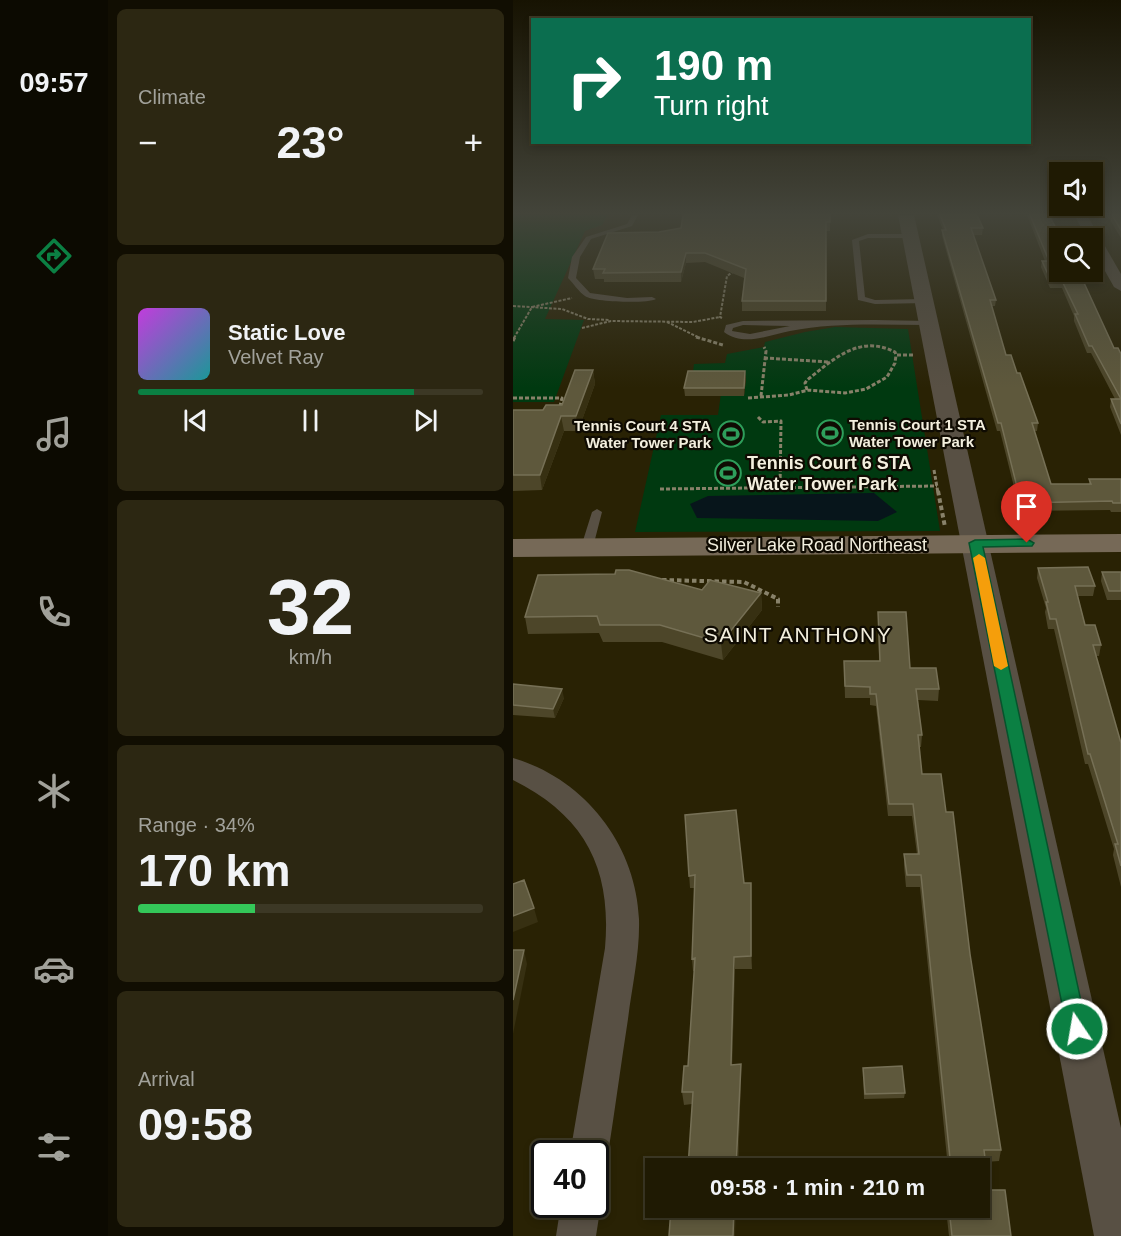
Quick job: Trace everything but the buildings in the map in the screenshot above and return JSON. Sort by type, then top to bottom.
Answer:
[{"type":"main road","name":"Silver Lake Road Northeast","points":[[513,548],[1121,543]]},
{"type":"street","points":[[917,273],[1120,1236]]},
{"type":"street","points":[[1113,273],[1121,287]]},
{"type":"street","points":[[513,768],[539,780],[572,803],[597,831],[615,869],[622,909],[620,956],[591,1140]]},
{"type":"street","points":[[576,1236],[579,1218]]},
{"type":"lane","points":[[573,273],[572,278],[588,295],[627,300],[653,299]]},
{"type":"lane","points":[[858,273],[861,298],[875,302],[923,301]]},
{"type":"lane","points":[[834,324],[801,326],[750,338],[728,332],[729,327],[736,325],[928,323]]},
{"type":"lane","points":[[587,547],[597,512]]},
{"type":"path","points":[[720,317],[727,276],[732,273]]},
{"type":"path","points":[[532,306],[588,295]]},
{"type":"path","points":[[513,306],[562,309],[588,319],[611,321],[693,322],[720,317],[736,325]]},
{"type":"path","points":[[513,341],[532,306]]},
{"type":"path","points":[[582,328],[611,321]]},
{"type":"path","points":[[748,398],[794,394],[807,390],[839,393],[861,391],[879,383],[892,373],[896,363],[895,352],[887,346],[873,344],[846,351],[807,380],[805,383],[807,390]]},
{"type":"path","points":[[761,396],[766,351],[763,345]]},
{"type":"path","points":[[896,355],[914,355]]},
{"type":"path","points":[[764,358],[830,363]]},
{"type":"path","points":[[513,398],[562,398],[560,406]]},
{"type":"path","points":[[758,417],[763,422],[781,421],[780,488]]},
{"type":"path","points":[[660,489],[937,486]]},
{"type":"path","points":[[654,580],[744,582],[778,599],[778,607]]},
{"type":"green space","points":[[513,273],[566,273],[545,319],[584,320],[554,402],[513,402]]},
{"type":"green space","points":[[835,327],[908,329],[940,531],[635,532],[661,415],[718,415],[723,379],[692,379],[694,364],[725,363],[727,354],[764,347],[765,342],[805,332]]},
{"type":"shaded area","points":[[874,493],[897,512],[878,521],[697,518],[690,504],[708,496]]},
{"type":"slow traffic","points":[[979,558],[1001,666]]},
{"type":"place","name":"Tennis Court 1 STA Water Tower Park","points":[[830,433]]},
{"type":"place","name":"Tennis Court 4 STA Water Tower Park","points":[[731,434]]},
{"type":"place","name":"Tennis Court 6 STA Water Tower Park","points":[[728,473]]},
{"type":"district","name":"SAINT ANTHONY","points":[[798,634]]},
{"type":"route","points":[[1027,543],[975,543],[1077,1029]]}]
